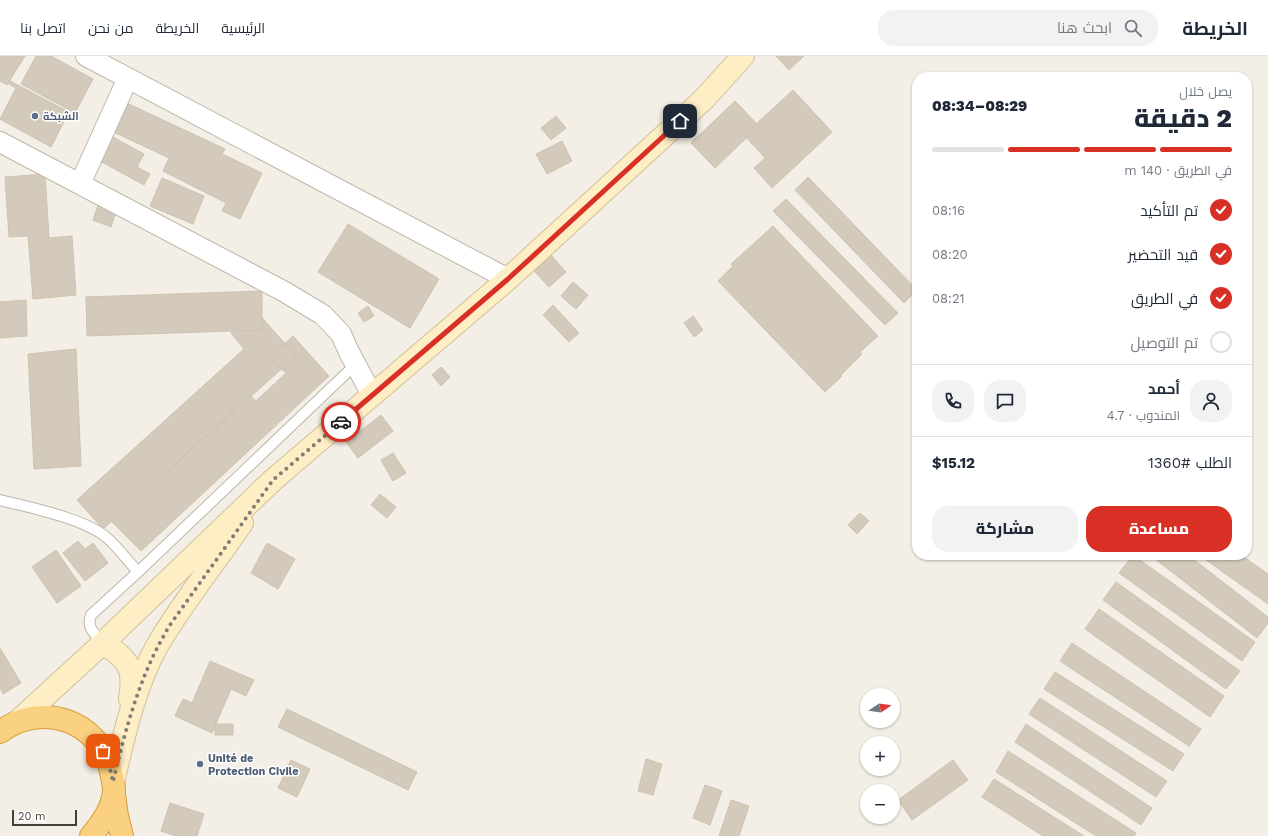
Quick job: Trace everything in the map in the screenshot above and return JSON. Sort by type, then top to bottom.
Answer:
[{"type":"highway","points":[[9,727],[38,716],[60,719],[81,727],[97,742],[108,760],[117,816],[122,836]]},
{"type":"highway","points":[[91,836],[101,824],[109,808],[113,786]]},
{"type":"main road","points":[[9,727],[103,643],[273,480],[508,279],[703,100],[743,56]]},
{"type":"main road","points":[[127,724],[145,673],[157,647],[170,625],[273,480]]},
{"type":"main road","points":[[103,643],[121,656],[132,674],[133,680],[127,724],[113,786]]},
{"type":"street","points":[[86,56],[508,279]]},
{"type":"street","points":[[80,184],[128,78]]},
{"type":"street","points":[[0,142],[285,292],[324,315],[341,334],[355,365],[372,395]]},
{"type":"lane","points":[[103,643],[90,629],[88,622],[91,615],[355,365]]},
{"type":"lane","points":[[0,500],[48,512],[89,527],[105,537],[138,572]]},
{"type":"building","points":[[0,56],[25,56],[7,85],[0,81]]},
{"type":"building","points":[[36,56],[51,56],[93,79],[75,113],[21,84]]},
{"type":"building","points":[[776,56],[804,56],[789,70]]},
{"type":"building","name":"الشبكة","points":[[10,81],[69,112],[51,147],[0,119],[16,88],[9,84]]},
{"type":"building","points":[[793,90],[832,132],[772,188],[754,168],[765,158],[744,135]]},
{"type":"building","points":[[118,99],[225,149],[222,154],[262,173],[240,219],[222,211],[226,203],[163,171],[169,158],[105,128]]},
{"type":"building","points":[[735,101],[759,126],[715,168],[691,143]]},
{"type":"building","points":[[556,116],[566,128],[551,140],[541,128]]},
{"type":"building","points":[[102,131],[144,154],[137,167],[150,174],[144,185],[89,155]]},
{"type":"building","points":[[562,141],[572,161],[547,174],[536,154]]},
{"type":"building","points":[[45,174],[49,238],[72,236],[76,295],[33,299],[28,236],[9,237],[5,177]]},
{"type":"building","points":[[808,177],[912,285],[912,295],[904,303],[795,190]]},
{"type":"building","points":[[162,178],[204,196],[193,224],[150,206]]},
{"type":"building","points":[[786,199],[898,313],[885,325],[773,211]]},
{"type":"building","points":[[99,202],[117,208],[111,227],[93,220]]},
{"type":"building","points":[[348,224],[439,279],[410,328],[318,272]]},
{"type":"building","points":[[773,226],[878,336],[860,352],[862,354],[825,392],[718,281],[733,266],[731,264]]},
{"type":"building","points":[[551,255],[566,272],[549,287],[534,271]]},
{"type":"building","points":[[573,282],[588,295],[576,309],[561,296]]},
{"type":"building","points":[[262,291],[262,330],[87,336],[86,297]]},
{"type":"building","points":[[26,300],[27,336],[0,338],[0,302]]},
{"type":"building","points":[[553,305],[579,333],[569,342],[543,315]]},
{"type":"building","points":[[368,306],[374,316],[364,322],[358,313]]},
{"type":"building","points":[[256,311],[296,356],[103,529],[77,500],[244,349],[231,333]]},
{"type":"building","points":[[693,316],[703,330],[694,337],[684,323]]},
{"type":"building","points":[[293,336],[329,376],[141,551],[112,522],[250,395],[256,401],[286,373],[269,358]]},
{"type":"building","points":[[76,349],[81,466],[34,469],[28,354]]},
{"type":"building","points":[[441,367],[450,377],[441,386],[432,375]]},
{"type":"building","points":[[381,415],[393,431],[358,458],[346,442]]},
{"type":"building","points":[[393,453],[406,473],[393,481],[381,460]]},
{"type":"building","points":[[380,494],[396,507],[387,518],[371,505]]},
{"type":"building","points":[[860,513],[869,521],[857,534],[848,525]]},
{"type":"building","points":[[78,541],[85,549],[93,543],[108,563],[85,581],[63,553]]},
{"type":"building","points":[[267,543],[295,559],[278,589],[251,573]]},
{"type":"building","points":[[56,550],[81,586],[57,603],[32,567]]},
{"type":"building","points":[[1129,560],[1140,560],[1255,642],[1242,661],[1119,573]]},
{"type":"building","points":[[1156,560],[1194,560],[1268,617],[1268,623],[1257,638]]},
{"type":"building","points":[[1206,560],[1248,560],[1268,574],[1268,604]]},
{"type":"building","points":[[1116,582],[1240,671],[1226,689],[1103,600]]},
{"type":"building","points":[[1099,609],[1224,696],[1210,717],[1085,629]]},
{"type":"building","points":[[1072,643],[1201,729],[1189,746],[1060,661]]},
{"type":"building","points":[[0,648],[21,683],[3,694],[0,688]]},
{"type":"building","points":[[210,661],[254,680],[246,696],[231,689],[212,733],[175,716],[183,699],[192,703]]},
{"type":"building","points":[[1055,672],[1184,754],[1173,771],[1044,689]]},
{"type":"building","points":[[1040,698],[1167,781],[1156,797],[1029,714]]},
{"type":"building","points":[[287,709],[417,772],[408,790],[278,727]]},
{"type":"building","points":[[215,724],[233,724],[233,735],[215,735]]},
{"type":"building","points":[[1026,724],[1152,808],[1141,825],[1015,742]]},
{"type":"building","points":[[1008,751],[1136,833],[1134,836],[1096,836],[996,772]]},
{"type":"building","points":[[646,759],[662,764],[653,795],[638,791]]},
{"type":"building","points":[[291,760],[310,769],[297,797],[278,788]]},
{"type":"building","points":[[953,760],[968,780],[912,820],[900,803],[900,799]]},
{"type":"building","points":[[994,779],[1084,836],[1043,836],[982,797]]},
{"type":"building","points":[[705,785],[722,791],[710,825],[693,818]]},
{"type":"building","points":[[731,800],[749,806],[739,836],[719,836]]},
{"type":"building","points":[[170,803],[204,814],[197,836],[176,836],[161,831]]},
{"type":"way so far","points":[[103,751],[108,760],[113,782],[127,724],[145,673],[157,647],[170,625],[273,480],[341,422]]},
{"type":"place","name":"الشبكة","points":[[35,116]]},
{"type":"place","name":"Unité de Protection Civile","points":[[200,764]]},
{"type":"route","points":[[341,422],[508,279],[680,121]]}]
